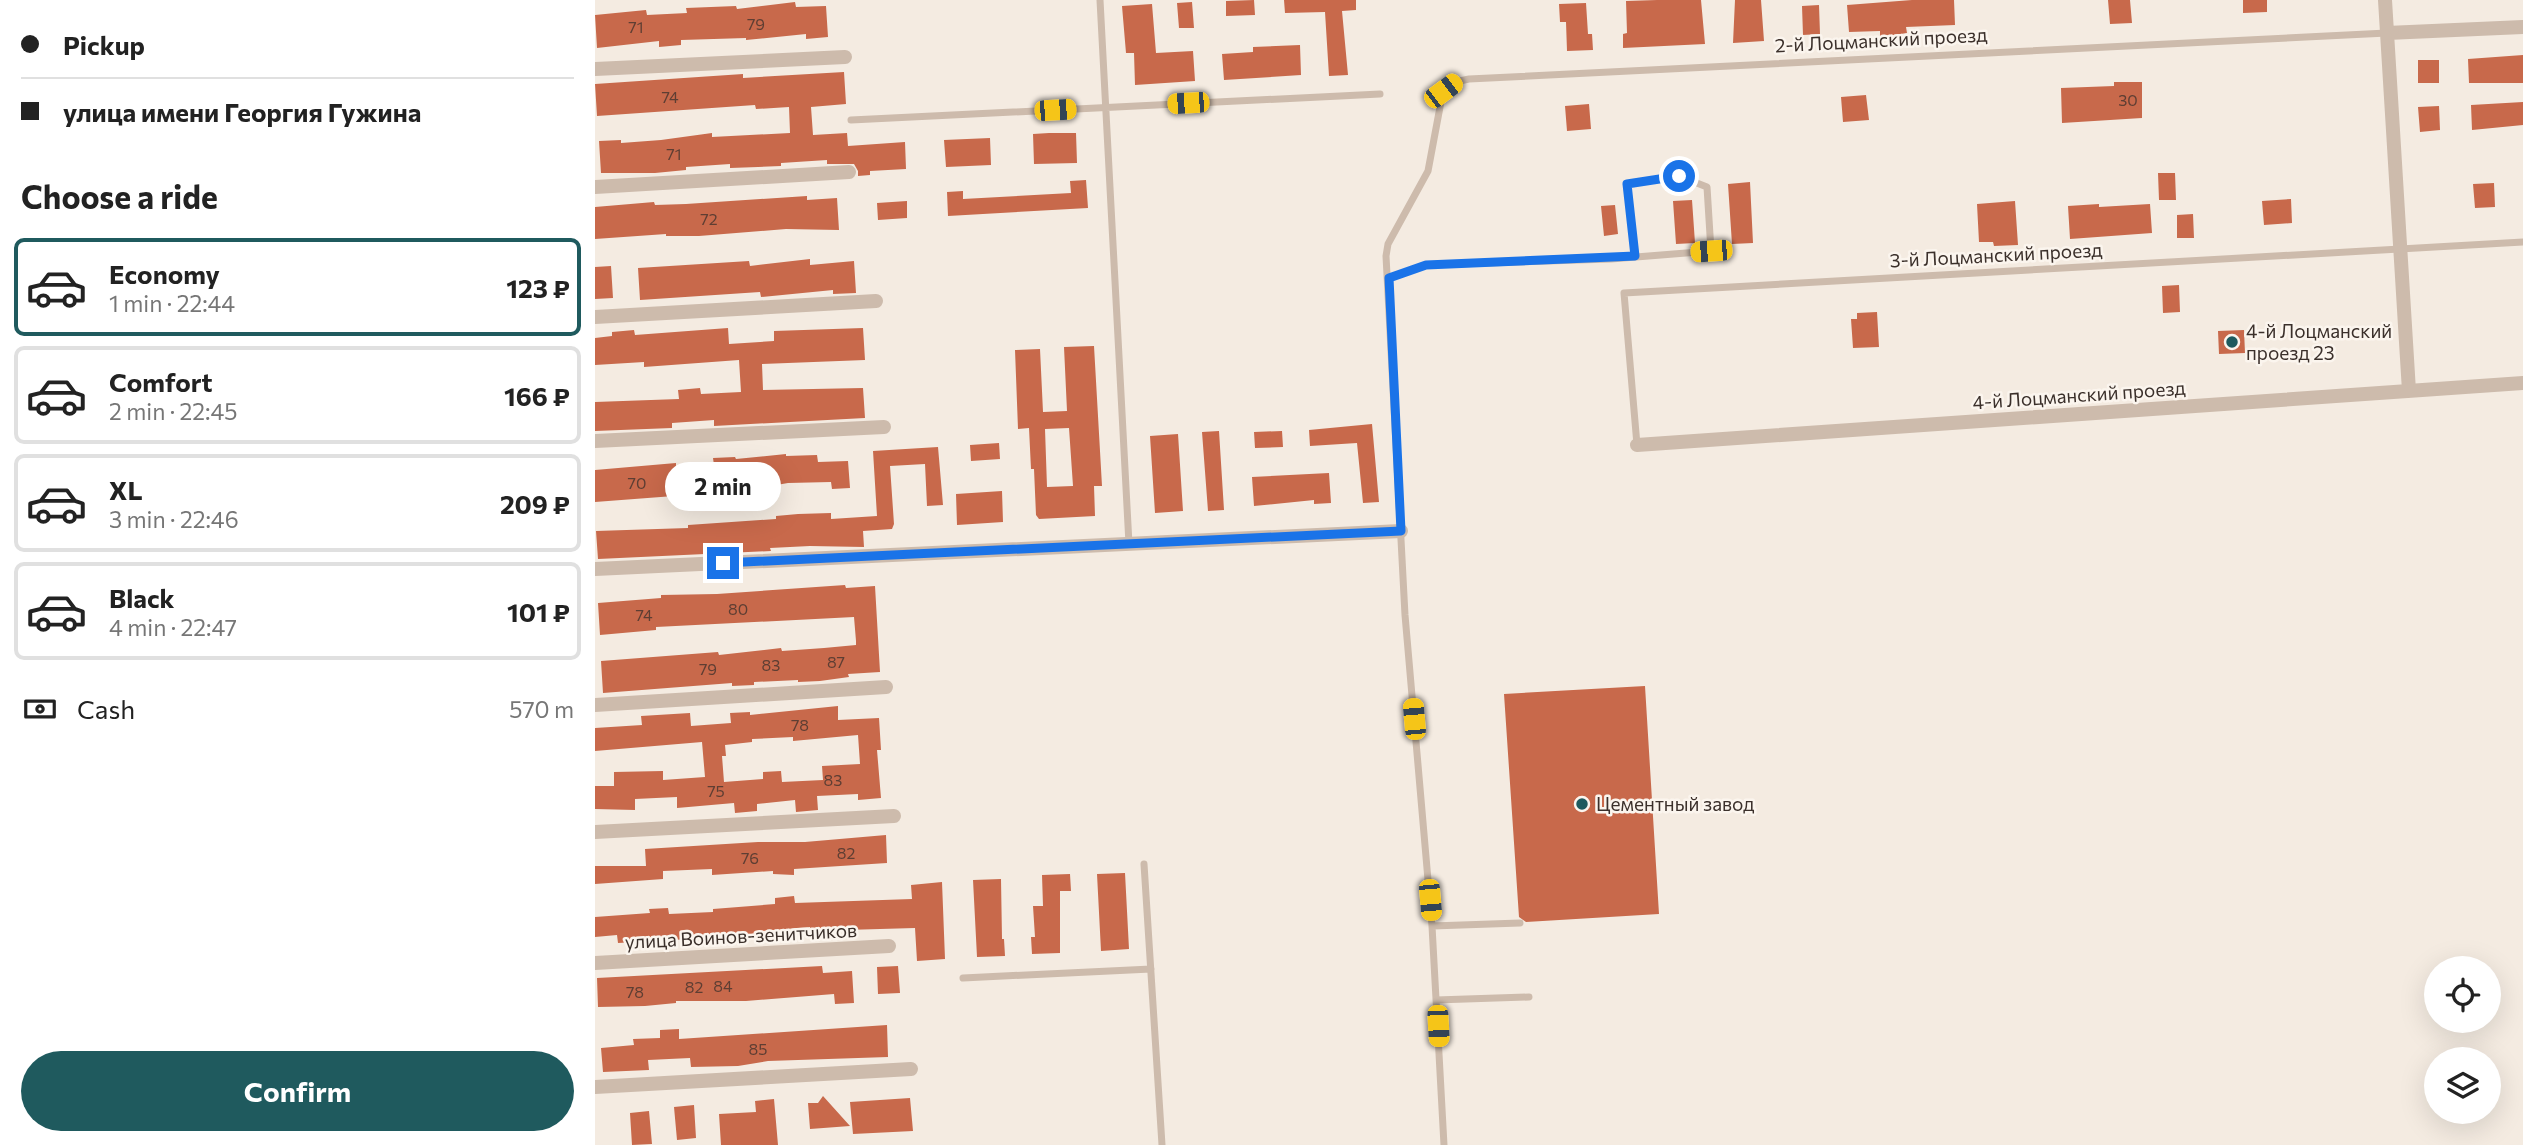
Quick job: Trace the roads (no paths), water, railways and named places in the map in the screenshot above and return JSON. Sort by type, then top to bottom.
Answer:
[{"type":"street","points":[[2385,0],[2409,391]]},
{"type":"street","name":"2-й Лоцманский проезд","points":[[2387,33],[2523,27]]},
{"type":"street","points":[[595,69],[845,57]]},
{"type":"street","points":[[595,187],[849,172]]},
{"type":"street","points":[[595,317],[876,301]]},
{"type":"street","name":"4-й Лоцманский проезд","points":[[1637,445],[2523,383]]},
{"type":"street","points":[[595,441],[884,427]]},
{"type":"street","points":[[595,569],[1401,531]]},
{"type":"street","points":[[595,705],[886,687]]},
{"type":"street","points":[[595,832],[894,816]]},
{"type":"street","name":"улица Воинов-зенитчиков","points":[[595,963],[890,946]]},
{"type":"street","points":[[595,1087],[911,1069]]},
{"type":"lane","points":[[1100,0],[1129,545]]},
{"type":"lane","name":"2-й Лоцманский проезд","points":[[1444,1145],[1432,926],[1406,629],[1386,250],[1428,171],[1443,91],[1455,82],[1469,79],[2387,33]]},
{"type":"lane","points":[[851,120],[1380,94]]},
{"type":"lane","points":[[1389,278],[1426,265],[1635,256],[1711,251],[1707,187],[1679,176],[1627,184],[1635,256]]},
{"type":"lane","name":"3-й Лоцманский проезд","points":[[1637,445],[1624,293],[2523,242]]},
{"type":"lane","points":[[1144,863],[1162,1145]]},
{"type":"lane","points":[[1432,926],[1520,923]]},
{"type":"lane","points":[[963,978],[1151,969]]},
{"type":"lane","points":[[1436,1000],[1529,997]]},
{"type":"place","name":"4-й Лоцманский проезд 23","points":[[2232,342]]},
{"type":"place","name":"Цементный завод","points":[[1582,804]]}]
